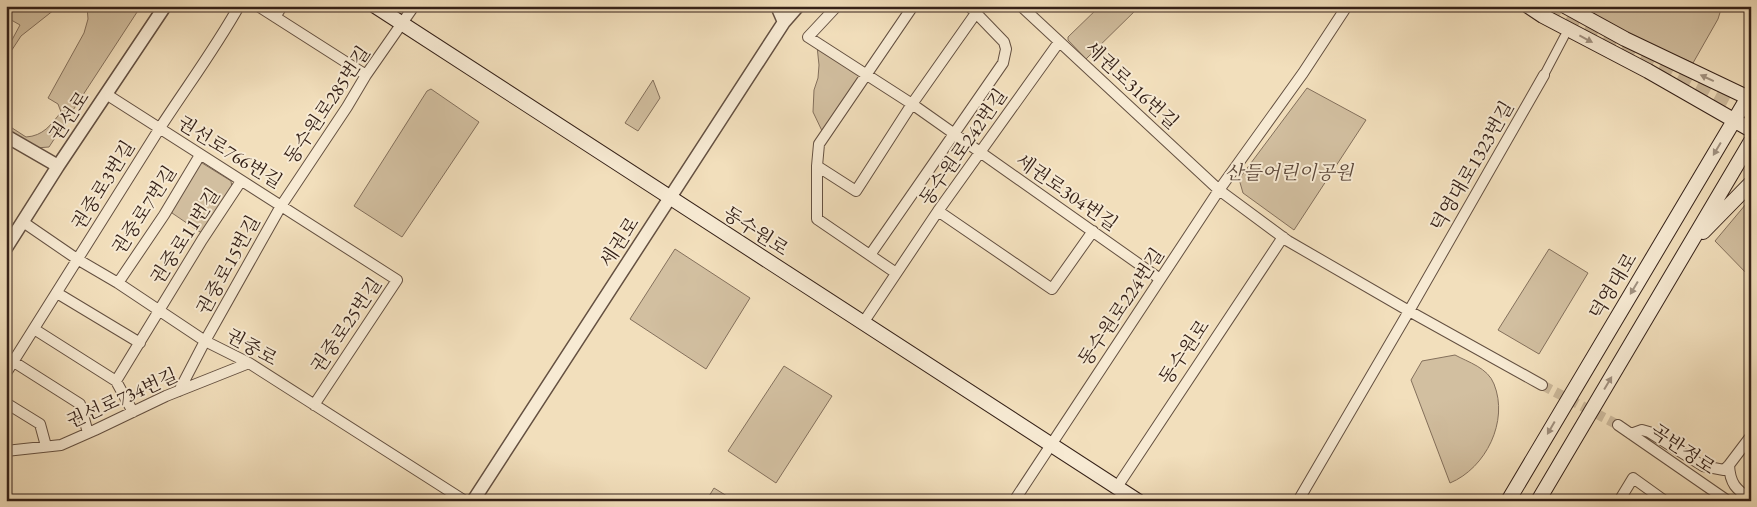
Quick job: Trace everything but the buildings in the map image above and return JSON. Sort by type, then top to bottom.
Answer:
[{"type":"main road","name":"동수원로","points":[[375,6],[1138,501]]},
{"type":"main road","points":[[1528,6],[1543,16],[1648,71],[1751,130]]},
{"type":"main road","points":[[1565,6],[1625,39],[1750,96]]},
{"type":"main road","name":"덕영대로","points":[[1508,501],[1733,121],[1750,96]]},
{"type":"main road","points":[[1538,501],[1751,141]]},
{"type":"main road","points":[[1690,244],[1751,184]]},
{"type":"street","name":"권선로","points":[[6,248],[58,166],[165,6]]},
{"type":"street","name":"권선로766번길","points":[[160,129],[226,30],[239,6]]},
{"type":"street","points":[[258,6],[366,76]]},
{"type":"street","points":[[275,17],[282,6]]},
{"type":"street","name":"동수원로285번길","points":[[281,206],[414,6]]},
{"type":"street","points":[[777,6],[784,22]]},
{"type":"street","name":"세권로","points":[[473,501],[784,22],[798,6]]},
{"type":"street","name":"세권로304번길","points":[[837,6],[808,37],[912,104],[1160,279]]},
{"type":"street","points":[[896,274],[817,219],[817,166],[819,144],[868,75],[913,6]]},
{"type":"street","name":"세권로316번길","points":[[1021,6],[1219,190]]},
{"type":"street","name":"동수원로224번길","points":[[1014,501],[1219,190],[1303,72],[1347,6]]},
{"type":"street","points":[[817,166],[856,191],[972,10],[1004,42],[1006,49],[1004,63],[870,255]]},
{"type":"street","name":"덕영대로1323번길","points":[[1298,501],[1409,311],[1564,37]]},
{"type":"street","name":"동수원로242번길","points":[[863,323],[938,211],[1059,42]]},
{"type":"street","name":"권선로766번길","points":[[106,94],[281,206]]},
{"type":"street","name":"권중로3번길","points":[[6,373],[10,359],[34,329],[160,129]]},
{"type":"street","points":[[6,136],[58,166]]},
{"type":"street","name":"권중로7번길","points":[[118,283],[164,215],[200,155]]},
{"type":"street","name":"권중로11번길","points":[[116,381],[158,310],[241,181]]},
{"type":"street","points":[[1219,190],[1283,237],[1409,311],[1542,385]]},
{"type":"street","name":"권중로15번길","points":[[179,391],[281,206]]},
{"type":"street","name":"권중로25번길","points":[[281,206],[397,280],[314,405]]},
{"type":"street","points":[[938,211],[1052,289],[1093,231]]},
{"type":"street","name":"권중로","points":[[23,222],[205,341],[249,363],[465,501]]},
{"type":"street","name":"동수원로","points":[[1117,487],[1283,237]]},
{"type":"street","points":[[57,293],[140,343]]},
{"type":"street","points":[[34,329],[116,381],[133,412]]},
{"type":"street","points":[[10,359],[80,404],[88,433]]},
{"type":"street","name":"권선로734번길","points":[[6,451],[60,445],[179,391],[249,363]]},
{"type":"street","points":[[6,403],[40,424],[46,446]]},
{"type":"street","name":"곡반정로","points":[[1618,425],[1728,501]]},
{"type":"street","points":[[1631,434],[1642,430],[1649,432],[1703,466],[1724,470],[1730,465],[1751,436]]},
{"type":"street","points":[[1730,465],[1730,477],[1733,485],[1751,500]]},
{"type":"street","points":[[1619,501],[1633,478],[1665,501]]},
{"type":"green space","points":[[6,6],[59,6],[21,36],[6,59],[6,51],[20,25],[6,17]]},
{"type":"green space","points":[[87,6],[141,6],[49,147],[36,148],[6,130],[6,124],[26,137],[32,136],[46,129],[61,112],[58,104],[48,98],[84,33],[88,19]]},
{"type":"green space","points":[[1100,6],[1140,6],[1086,59],[1068,40],[1068,37]]},
{"type":"green space","points":[[1581,6],[1722,6],[1718,19],[1693,63],[1627,34]]},
{"type":"green space","points":[[817,46],[864,77],[824,135],[813,112],[814,90],[818,78],[819,65]]},
{"type":"green space","points":[[653,80],[660,98],[638,131],[625,123]]},
{"type":"green space","name":"산들어린이공원","points":[[1307,88],[1366,120],[1294,230],[1243,193],[1239,179]]},
{"type":"green space","points":[[431,89],[479,122],[402,237],[354,206],[427,91]]},
{"type":"green space","points":[[202,163],[231,181],[232,188],[204,231],[200,232],[172,213],[171,207],[197,164]]},
{"type":"green space","points":[[1751,198],[1751,278],[1715,241]]},
{"type":"green space","points":[[675,249],[750,298],[706,369],[630,319]]},
{"type":"green space","points":[[1549,249],[1588,273],[1539,354],[1498,330]]},
{"type":"green space","points":[[1455,355],[1477,366],[1491,378],[1498,398],[1499,413],[1491,442],[1484,455],[1463,476],[1450,483],[1411,380],[1422,361]]},
{"type":"green space","points":[[784,366],[832,396],[776,483],[728,451]]},
{"type":"green space","points":[[714,488],[735,501],[706,501]]},
{"type":"tunnel","points":[[1549,6],[1751,114]]},
{"type":"tunnel","points":[[1542,385],[1618,425]]}]
